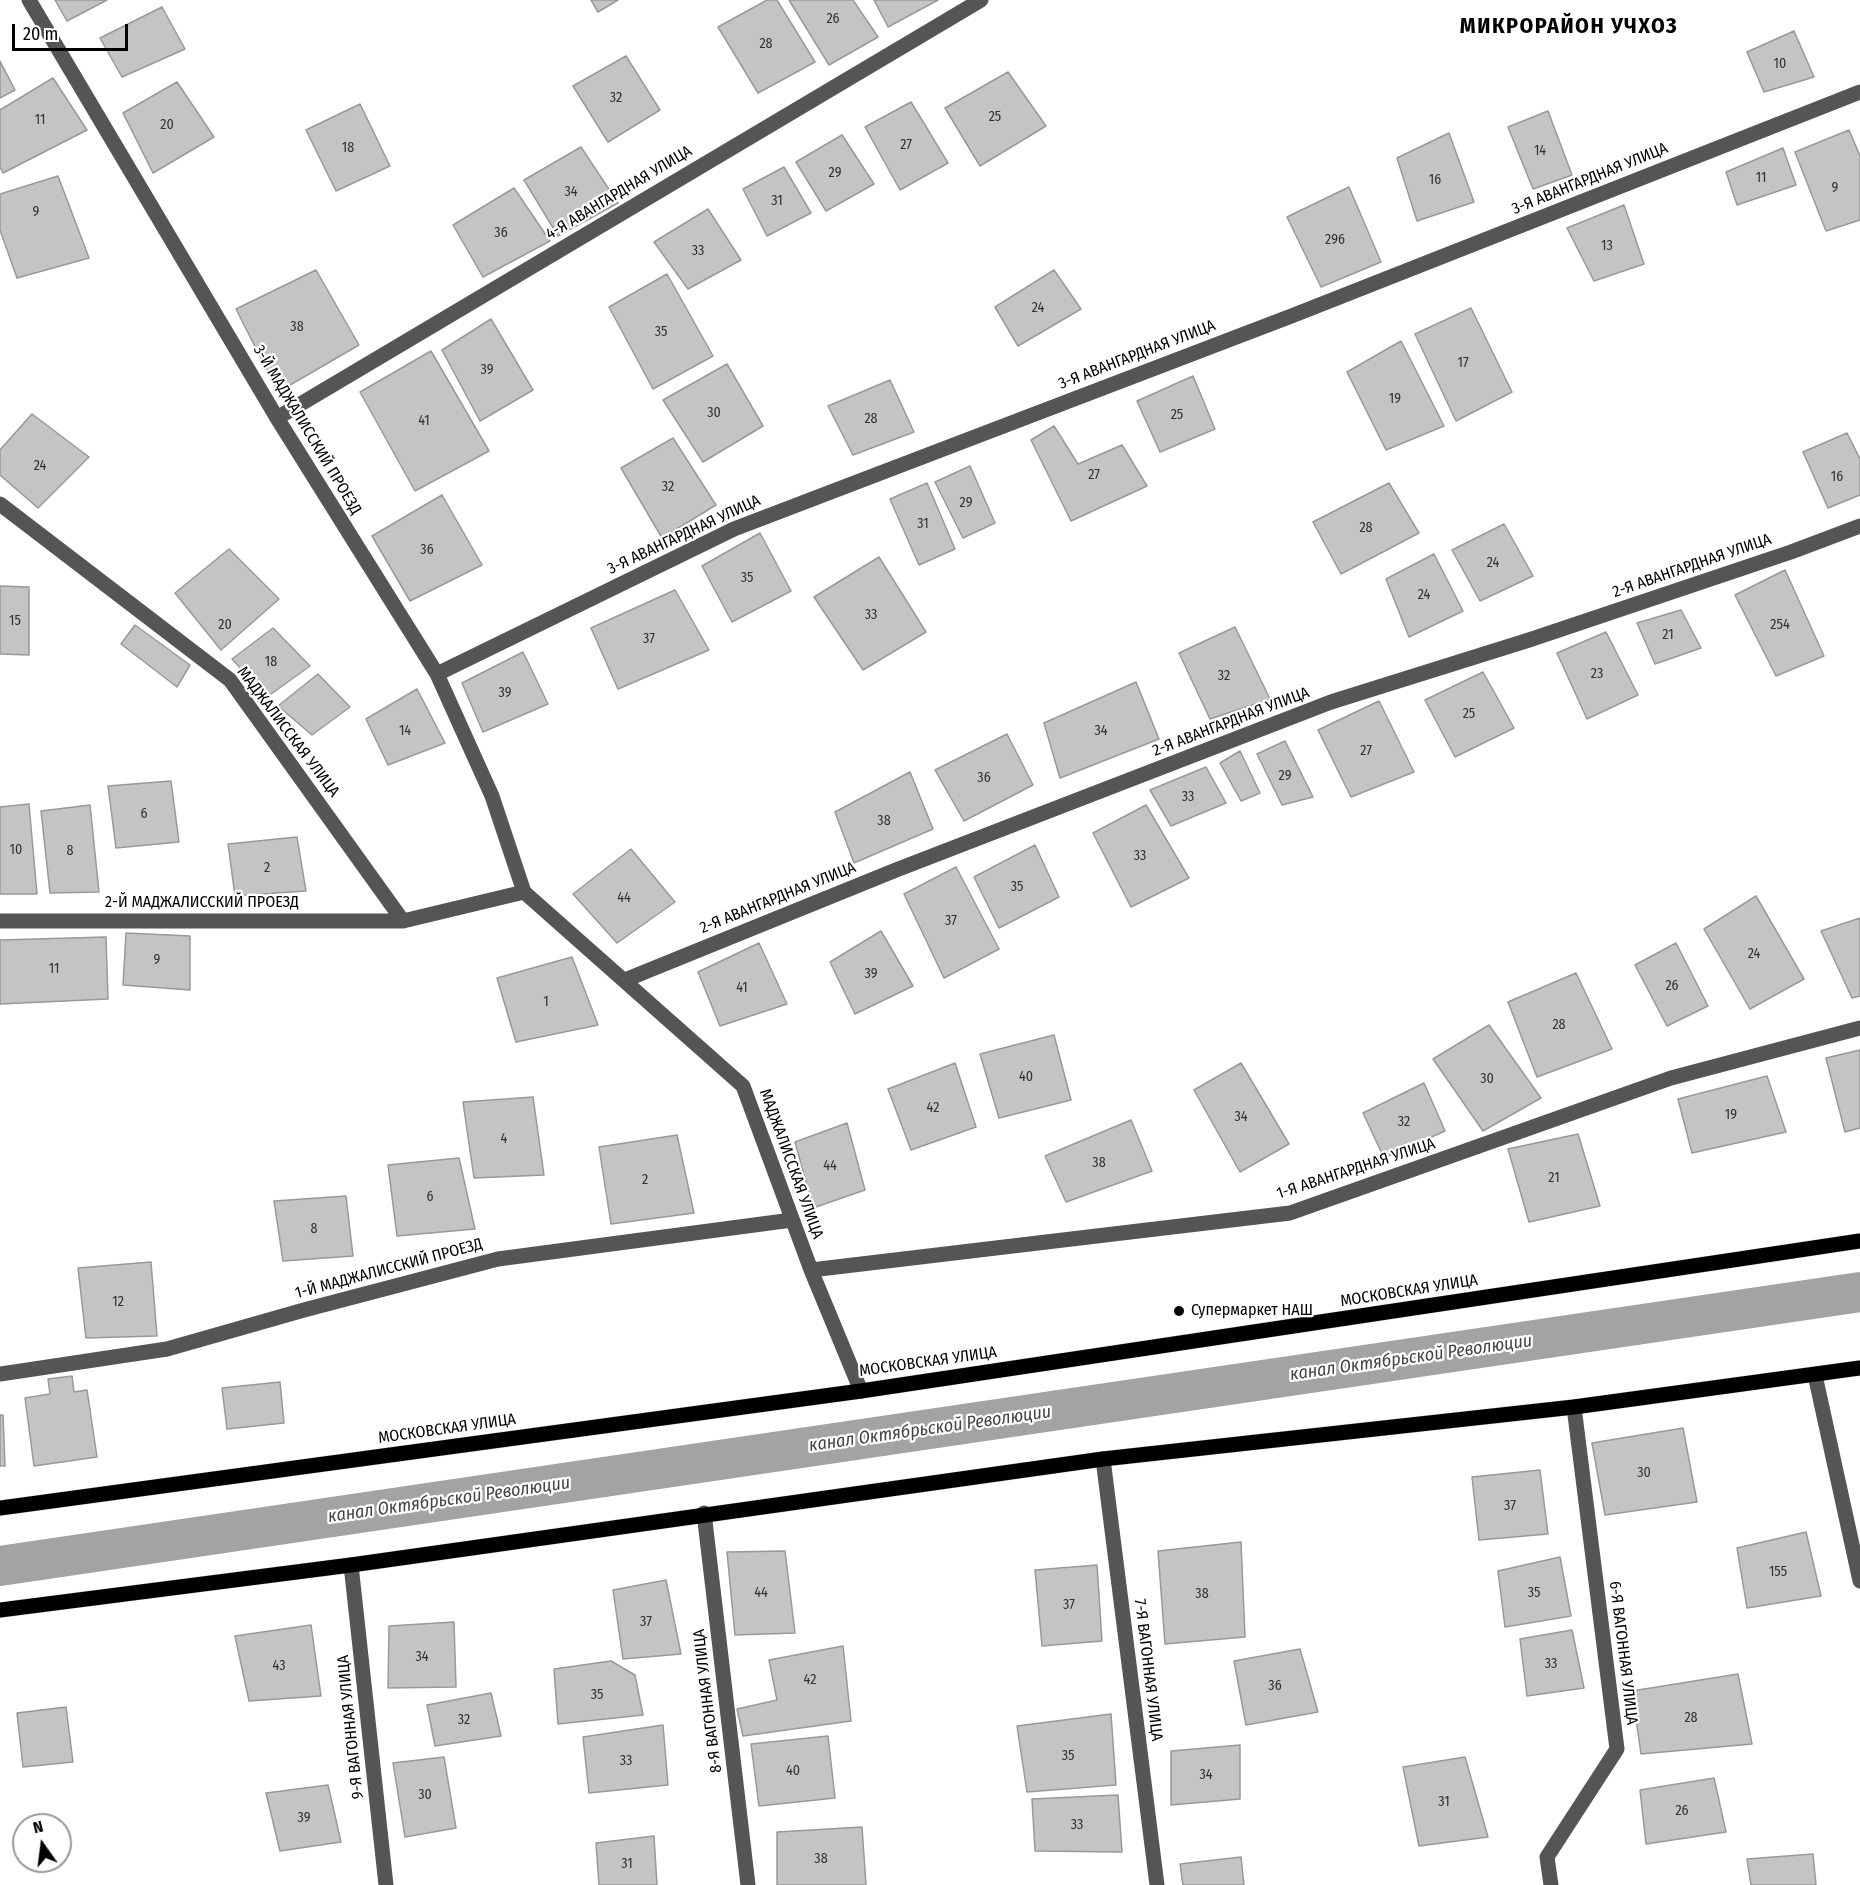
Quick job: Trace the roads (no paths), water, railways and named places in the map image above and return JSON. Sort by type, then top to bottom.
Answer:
[{"type":"main road","name":"МОСКОВСКАЯ УЛИЦА","points":[[0,1508],[861,1391],[1860,1241]]},
{"type":"main road","points":[[0,1610],[351,1565],[704,1513],[1103,1459],[1574,1407],[1860,1368]]},
{"type":"street","name":"3-Й МАДЖАЛИССКИЙ ПРОЕЗД","points":[[29,0],[277,417],[437,674],[492,796],[524,892]]},
{"type":"street","name":"4-Я АВАНГАРДНАЯ УЛИЦА","points":[[277,417],[981,0]]},
{"type":"street","name":"3-Я АВАНГАРДНАЯ УЛИЦА","points":[[437,674],[734,529],[1294,315],[1860,92]]},
{"type":"street","name":"МАДЖАЛИССКАЯ УЛИЦА","points":[[0,504],[230,680],[403,921]]},
{"type":"street","name":"2-Я АВАНГАРДНАЯ УЛИЦА","points":[[625,980],[896,870],[1331,702],[1540,637],[1791,552],[1860,526]]},
{"type":"street","name":"МАДЖАЛИССКАЯ УЛИЦА","points":[[524,892],[743,1086],[811,1270],[861,1391]]},
{"type":"street","name":"2-Й МАДЖАЛИССКИЙ ПРОЕЗД","points":[[0,921],[403,921],[524,892]]},
{"type":"street","name":"1-Я АВАНГАРДНАЯ УЛИЦА","points":[[811,1270],[1290,1213],[1671,1078],[1860,1028]]},
{"type":"street","name":"1-Й МАДЖАЛИССКИЙ ПРОЕЗД","points":[[0,1374],[167,1349],[498,1259],[792,1220]]},
{"type":"street","points":[[1815,1375],[1860,1581]]},
{"type":"street","name":"6-Я ВАГОННАЯ УЛИЦА","points":[[1551,1885],[1547,1857],[1617,1749],[1574,1407]]},
{"type":"street","name":"7-Я ВАГОННАЯ УЛИЦА","points":[[1103,1459],[1157,1885]]},
{"type":"street","name":"8-Я ВАГОННАЯ УЛИЦА","points":[[704,1513],[748,1885]]},
{"type":"street","name":"9-Я ВАГОННАЯ УЛИЦА","points":[[351,1565],[387,1885]]},
{"type":"waterway","name":"канал Октябрьской Революции","points":[[0,1566],[1860,1292]]},
{"type":"place","name":"Супермаркет НАШ","points":[[1179,1311]]},
{"type":"district","name":"МИКРОРАЙОН УЧХОЗ","points":[[1569,27]]}]
